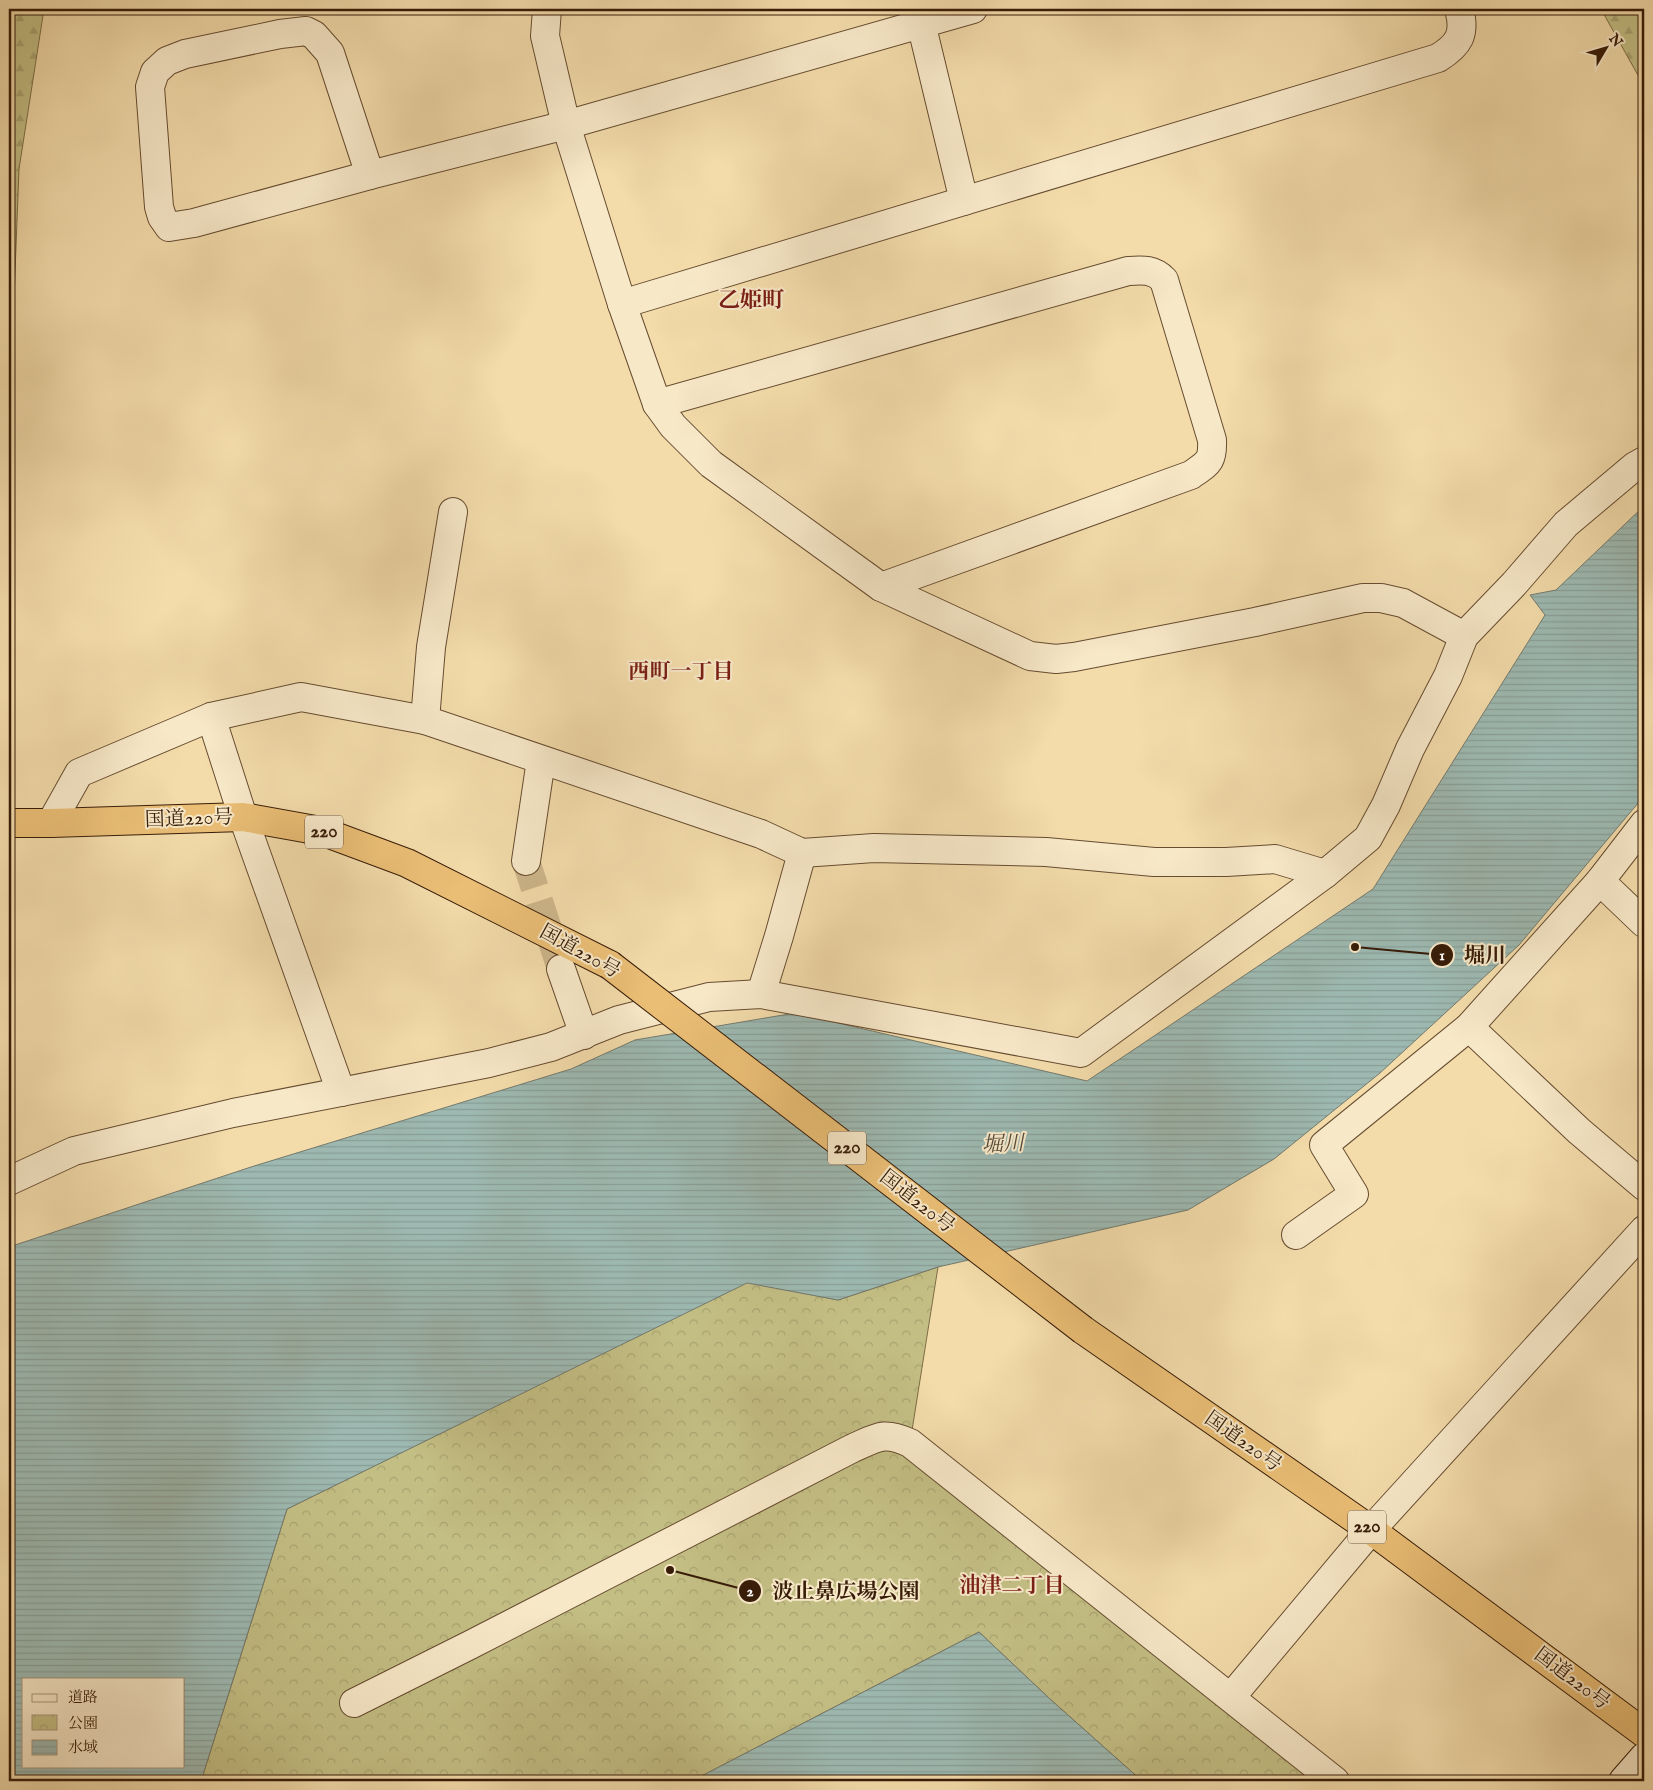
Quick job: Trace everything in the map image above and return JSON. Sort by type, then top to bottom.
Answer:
[{"type":"highway","name":"国道220号","points":[[9,823],[50,824],[242,817],[320,830],[407,863],[610,965],[1083,1330],[1371,1530],[1644,1733]]},
{"type":"street","points":[[547,9],[545,36],[566,125],[622,304],[657,404],[673,426],[711,464],[881,587],[1030,656],[1074,657],[1255,622],[1363,598],[1381,598],[1403,603],[1464,636]]},
{"type":"street","points":[[370,175],[330,53],[314,34],[306,31],[280,34],[185,54],[167,61],[155,72],[150,87],[159,207],[162,217],[169,227],[194,223],[370,175],[566,125],[973,9]]},
{"type":"street","points":[[622,304],[1438,58],[1453,49],[1459,40],[1462,18],[1459,9]]},
{"type":"street","points":[[921,23],[964,202]]},
{"type":"street","points":[[657,404],[1128,271],[1147,270],[1158,274],[1164,280],[1212,440],[1213,455],[1206,464],[1191,475],[881,587]]},
{"type":"street","points":[[9,1181],[74,1151],[233,1113],[489,1063],[552,1047],[619,1020],[709,996],[761,994],[1081,1053],[1325,874],[1368,838],[1386,805],[1410,749],[1448,676],[1464,636],[1514,584],[1566,524],[1635,466],[1644,461]]},
{"type":"street","points":[[425,720],[431,647],[453,512]]},
{"type":"street","points":[[50,824],[79,773],[212,717],[302,697],[425,720],[761,834],[802,853],[874,848],[1046,852],[1154,862],[1226,862],[1275,859],[1325,874]]},
{"type":"street","points":[[212,717],[242,817],[341,1092]]},
{"type":"street","points":[[526,861],[541,760]]},
{"type":"street","points":[[1296,1235],[1354,1194],[1324,1145],[1469,1027],[1600,881],[1644,824]]},
{"type":"street","points":[[761,994],[802,853]]},
{"type":"street","points":[[1600,881],[1644,924]]},
{"type":"street","points":[[562,969],[584,1035]]},
{"type":"street","points":[[1469,1027],[1579,1131],[1644,1186]]},
{"type":"street","points":[[1231,1697],[1371,1530],[1644,1230]]},
{"type":"street","points":[[354,1703],[470,1646],[853,1448],[878,1437],[896,1437],[910,1443],[1335,1781]]},
{"type":"street","points":[[1623,1781],[1644,1757]]},
{"type":"green space","points":[[9,9],[44,9],[19,169],[9,428]]},
{"type":"green space","points":[[1601,9],[1644,9],[1644,86]]},
{"type":"green space","points":[[938,1267],[910,1443],[1335,1781],[1142,1781],[1050,1699],[979,1632],[692,1781],[201,1781],[287,1509],[747,1282],[838,1300]]},
{"type":"water","points":[[1644,506],[1644,796],[1519,945],[1380,1073],[1274,1159],[1188,1210],[938,1267],[838,1300],[747,1283],[287,1509],[201,1781],[9,1781],[9,1247],[251,1167],[571,1069],[635,1040],[795,1013],[1087,1081],[1373,889],[1545,615],[1530,595],[1556,590]]},
{"type":"water","points":[[979,1632],[1050,1699],[1142,1781],[692,1781]]},
{"type":"tunnel","points":[[526,861],[561,969]]},
{"type":"place","name":"堀川","points":[[1355,947]]},
{"type":"place","name":"波止鼻広場公園","points":[[670,1570]]},
{"type":"district","name":"乙姫町","points":[[751,301]]},
{"type":"district","name":"西町一丁目","points":[[681,672]]},
{"type":"district","name":"油津二丁目","points":[[1012,1586]]}]
